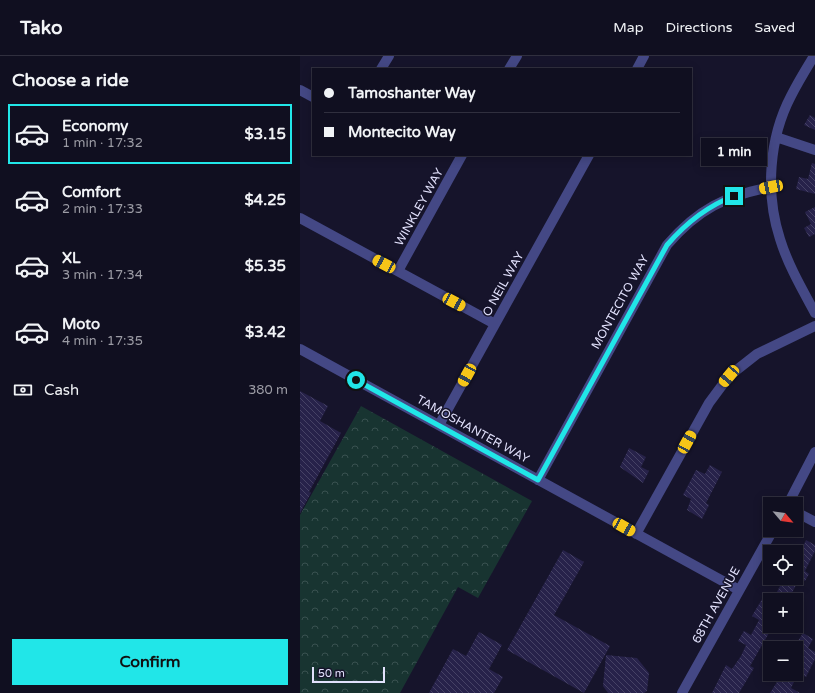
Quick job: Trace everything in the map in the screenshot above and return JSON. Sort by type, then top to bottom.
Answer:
[{"type":"street","points":[[382,68],[389,56]]},
{"type":"street","points":[[511,68],[517,56]]},
{"type":"street","points":[[638,68],[644,56]]},
{"type":"street","points":[[814,56],[791,96],[776,137],[772,159],[771,187],[775,221],[780,238],[794,272],[815,313]]},
{"type":"street","points":[[300,90],[312,96]]},
{"type":"street","points":[[776,137],[815,150]]},
{"type":"street","name":"WINKLEY WAY","points":[[398,271],[461,156]]},
{"type":"street","name":"O NEIL WAY","points":[[439,425],[588,156]]},
{"type":"street","name":"MONTECITO WAY","points":[[538,480],[667,245],[680,230],[707,208],[744,192],[771,187]]},
{"type":"street","points":[[300,218],[495,324]]},
{"type":"street","points":[[636,534],[709,403],[725,380],[742,364],[757,354],[815,326]]},
{"type":"street","name":"TAMOSHANTER WAY","points":[[300,349],[739,590]]},
{"type":"street","points":[[792,497],[815,452]]},
{"type":"street","points":[[803,516],[815,522]]},
{"type":"street","name":"68TH AVENUE","points":[[682,693],[769,537]]},
{"type":"green space","points":[[361,406],[532,501],[478,598],[458,587],[400,693],[300,693],[300,515]]},
{"type":"building","points":[[810,115],[815,118],[815,130],[804,125]]},
{"type":"building","points":[[812,163],[815,164],[815,194],[796,189],[799,177],[808,179]]},
{"type":"building","points":[[815,207],[815,234],[809,237],[804,228],[811,224],[805,212]]},
{"type":"building","points":[[300,391],[328,406],[320,421],[341,433],[309,492],[311,493],[300,513]]},
{"type":"building","points":[[629,448],[646,457],[641,467],[649,471],[643,483],[620,467]]},
{"type":"building","points":[[710,465],[722,472],[706,503],[709,505],[702,519],[687,510],[691,499],[683,495],[696,470],[705,474]]},
{"type":"building","points":[[806,540],[815,545],[815,551],[805,571],[809,574],[805,581],[803,580],[803,547]]},
{"type":"building","points":[[563,550],[584,562],[554,615],[610,646],[584,693],[507,650]]},
{"type":"building","points":[[780,585],[796,585],[792,593],[776,593]]},
{"type":"building","points":[[763,597],[763,633],[769,633],[750,666],[754,668],[739,693],[712,693],[726,665],[732,669],[741,656],[746,645],[738,641],[744,631],[751,635],[759,620],[752,616]]},
{"type":"building","points":[[479,632],[502,645],[489,669],[503,677],[494,693],[429,693],[453,649],[466,656]]},
{"type":"building","points":[[803,633],[813,639],[808,648],[815,652],[815,659],[806,677],[803,676],[803,641],[798,641]]},
{"type":"building","points":[[606,655],[637,658],[649,673],[647,691],[644,693],[608,693],[603,686]]},
{"type":"building","points":[[778,681],[794,681],[791,688],[800,693],[770,693]]},
{"type":"route","points":[[356,380],[538,480],[667,245],[680,230],[707,208],[734,196]]}]
